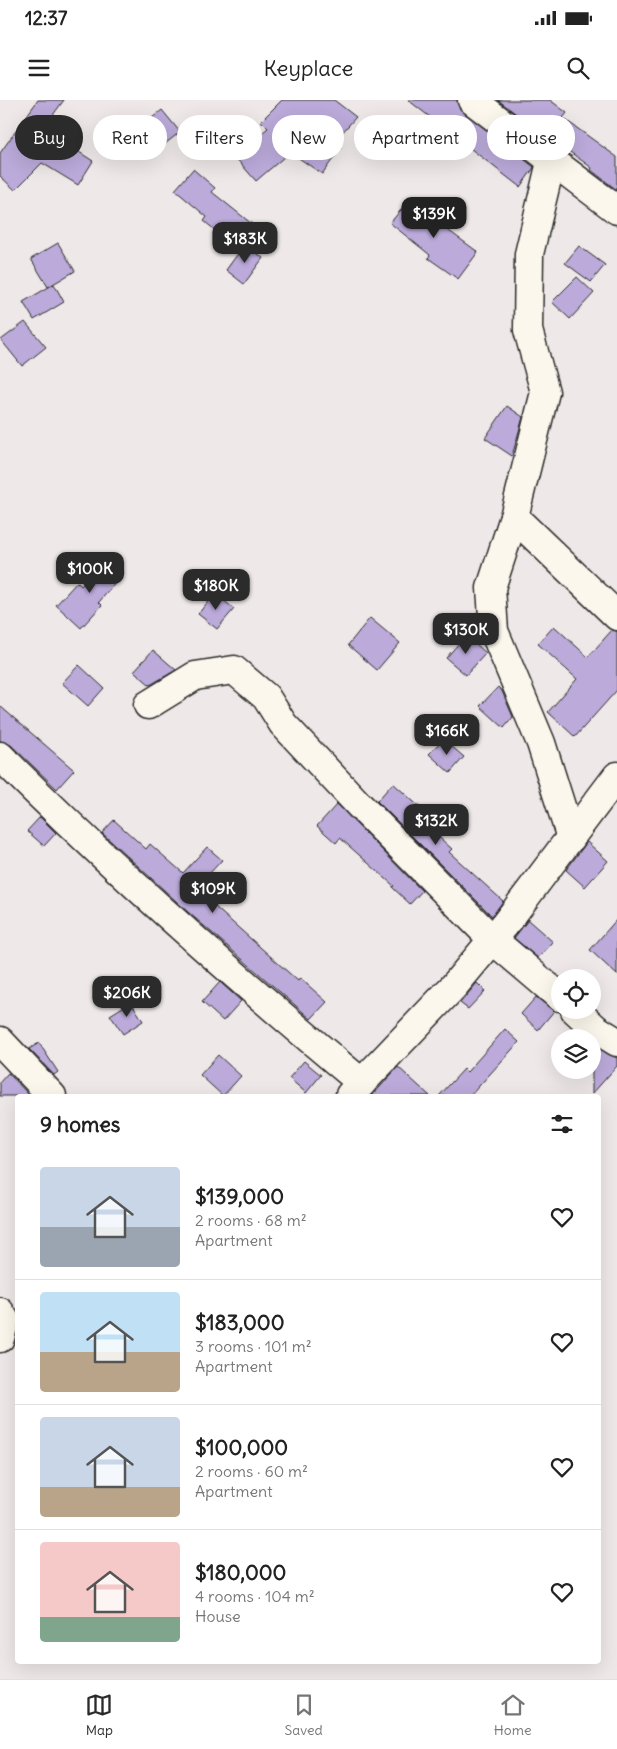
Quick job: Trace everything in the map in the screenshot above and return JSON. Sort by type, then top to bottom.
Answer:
[{"type":"street","points":[[472,100],[551,162],[617,210]]},
{"type":"street","points":[[551,162],[529,254],[528,330],[545,392],[514,517],[491,588],[494,631],[541,743],[571,838]]},
{"type":"street","points":[[514,517],[617,616]]},
{"type":"street","points":[[148,705],[195,676],[234,670],[266,696],[283,724],[360,806],[493,940],[551,990]]},
{"type":"street","points":[[0,756],[104,858],[256,994],[356,1089],[454,986],[493,940],[617,776]]},
{"type":"street","points":[[586,1019],[617,1042]]},
{"type":"street","points":[[0,1041],[50,1094]]},
{"type":"street","points":[[0,1312],[5,1320],[3,1335],[0,1338]]},
{"type":"building","points":[[38,100],[64,100],[53,115],[27,115]]},
{"type":"building","points":[[282,100],[334,100],[354,115],[354,119],[344,131],[344,115],[272,115],[272,160],[281,160],[256,181],[238,160],[262,160],[262,133],[268,128],[262,120]]},
{"type":"building","points":[[408,100],[457,100],[463,112],[467,115],[427,115]]},
{"type":"building","points":[[498,100],[550,100],[567,113],[565,115],[518,115]]},
{"type":"building","points":[[162,110],[166,115],[156,115]]},
{"type":"building","points":[[167,116],[177,128],[177,134],[167,142]]},
{"type":"building","points":[[477,123],[487,131],[487,160],[525,160],[534,167],[520,187],[477,154]]},
{"type":"building","points":[[575,127],[617,157],[617,190],[591,170],[592,168],[575,156]]},
{"type":"building","points":[[15,132],[15,160],[83,160],[83,155],[93,161],[78,185],[42,163],[15,190],[0,176],[0,153]]},
{"type":"building","points":[[302,160],[332,160],[322,174]]},
{"type":"building","points":[[193,169],[215,188],[212,192],[252,224],[234,246],[204,221],[207,217],[175,190]]},
{"type":"building","points":[[411,198],[435,218],[434,220],[478,252],[458,279],[428,258],[430,255],[390,223]]},
{"type":"building","points":[[58,243],[75,271],[48,287],[31,259]]},
{"type":"building","points":[[245,244],[263,258],[244,284],[226,270]]},
{"type":"building","points":[[579,246],[605,265],[591,282],[565,263]]},
{"type":"building","points":[[577,277],[594,293],[570,319],[552,302]]},
{"type":"building","points":[[54,284],[64,302],[34,320],[23,302]]},
{"type":"building","points":[[25,322],[46,347],[22,366],[1,340]]},
{"type":"building","points":[[507,406],[523,417],[512,456],[485,438]]},
{"type":"building","points":[[107,558],[124,573],[99,602],[102,605],[81,628],[56,605],[77,582],[81,586]]},
{"type":"building","points":[[215,593],[234,609],[217,629],[198,614]]},
{"type":"building","points":[[370,618],[400,643],[377,670],[348,645]]},
{"type":"building","points":[[554,626],[588,657],[612,630],[617,631],[617,690],[575,737],[548,712],[577,679],[538,644]]},
{"type":"building","points":[[466,635],[486,653],[466,675],[446,658]]},
{"type":"building","points":[[153,650],[176,670],[150,685],[134,671]]},
{"type":"building","points":[[79,665],[104,688],[88,706],[62,683]]},
{"type":"building","points":[[498,687],[502,691],[513,717],[504,728],[480,706]]},
{"type":"building","points":[[0,706],[74,770],[57,789],[11,745],[0,741]]},
{"type":"building","points":[[443,739],[464,757],[450,773],[429,754]]},
{"type":"building","points":[[393,783],[424,811],[418,818],[452,849],[449,852],[503,901],[492,916],[377,801]]},
{"type":"building","points":[[337,804],[422,891],[410,904],[392,887],[394,886],[340,838],[336,843],[317,826]]},
{"type":"building","points":[[40,817],[56,833],[44,846],[27,831]]},
{"type":"building","points":[[114,820],[146,849],[150,844],[183,873],[207,847],[222,860],[195,889],[298,981],[300,978],[327,1002],[311,1019],[188,912],[102,833]]},
{"type":"building","points":[[587,842],[608,861],[585,887],[566,870]]},
{"type":"building","points":[[617,919],[617,975],[590,950]]},
{"type":"building","points":[[528,920],[553,942],[538,958],[514,938]]},
{"type":"building","points":[[220,982],[241,1001],[223,1021],[202,1002]]},
{"type":"building","points":[[477,983],[485,991],[468,1009],[460,1003]]},
{"type":"building","points":[[536,997],[551,1009],[551,1015],[538,1030],[521,1014]]},
{"type":"building","points":[[131,1002],[143,1021],[123,1034],[110,1015]]},
{"type":"building","points":[[505,1029],[519,1042],[472,1094],[441,1094],[464,1069],[467,1072]]},
{"type":"building","points":[[39,1043],[58,1072],[54,1075],[29,1049]]},
{"type":"building","points":[[601,1050],[617,1058],[617,1066],[592,1094],[592,1079],[601,1079]]},
{"type":"building","points":[[218,1055],[241,1076],[225,1094],[221,1094],[200,1075]]},
{"type":"building","points":[[304,1061],[321,1075],[306,1093],[289,1078]]},
{"type":"building","points":[[398,1067],[428,1094],[374,1094]]},
{"type":"building","points":[[8,1073],[28,1094],[0,1096],[0,1082]]}]
